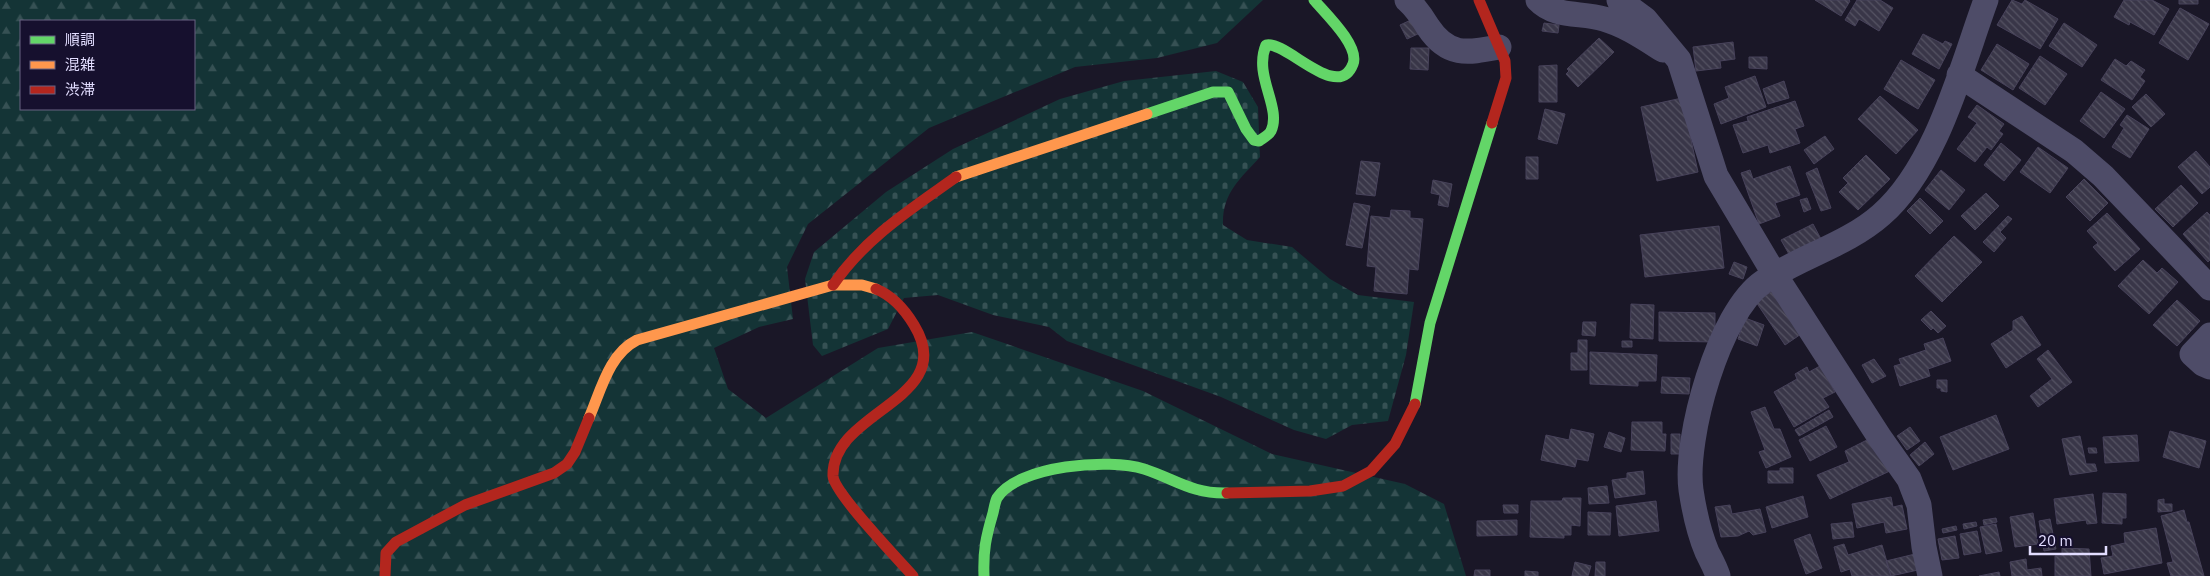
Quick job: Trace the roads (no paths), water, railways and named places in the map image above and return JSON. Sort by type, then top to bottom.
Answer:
[{"type":"street","points":[[834,286],[844,267],[890,226],[957,176],[1213,92],[1228,92],[1246,129],[1254,140],[1259,140],[1271,132],[1272,127],[1272,112],[1262,65],[1262,50],[1266,45],[1276,44],[1322,74],[1337,76],[1348,71],[1353,64],[1354,55],[1350,44],[1314,0]]},
{"type":"street","points":[[1407,0],[1415,6],[1436,40],[1448,49],[1464,52],[1499,47]]},
{"type":"street","points":[[984,576],[983,548],[997,498],[1013,485],[1043,470],[1082,465],[1125,466],[1143,469],[1193,490],[1223,493],[1310,491],[1343,486],[1371,471],[1395,444],[1414,409],[1430,323],[1506,78],[1505,61],[1478,0]]},
{"type":"street","points":[[1538,0],[1548,9],[1560,13],[1596,17],[1627,28],[1680,60]]},
{"type":"street","points":[[1619,0],[1645,19],[1680,60],[1716,176],[1775,275],[1880,438],[1909,479],[1919,505],[1930,576]]},
{"type":"street","points":[[1718,576],[1707,552],[1691,489],[1690,460],[1693,432],[1706,386],[1726,330],[1745,298],[1763,282],[1828,248],[1881,215],[1909,183],[1933,145],[1986,0]]},
{"type":"street","points":[[1959,76],[2074,151],[2102,176],[2208,284]]},
{"type":"street","points":[[385,576],[386,553],[396,542],[465,505],[554,473],[567,464],[575,452],[616,356],[625,346],[660,333],[834,286],[857,285],[880,290],[912,321],[920,340],[924,357],[918,381],[856,433],[846,444],[835,463],[833,479],[841,494],[913,576]]},
{"type":"street","points":[[2210,335],[2192,354],[2203,364],[2210,367]]}]
